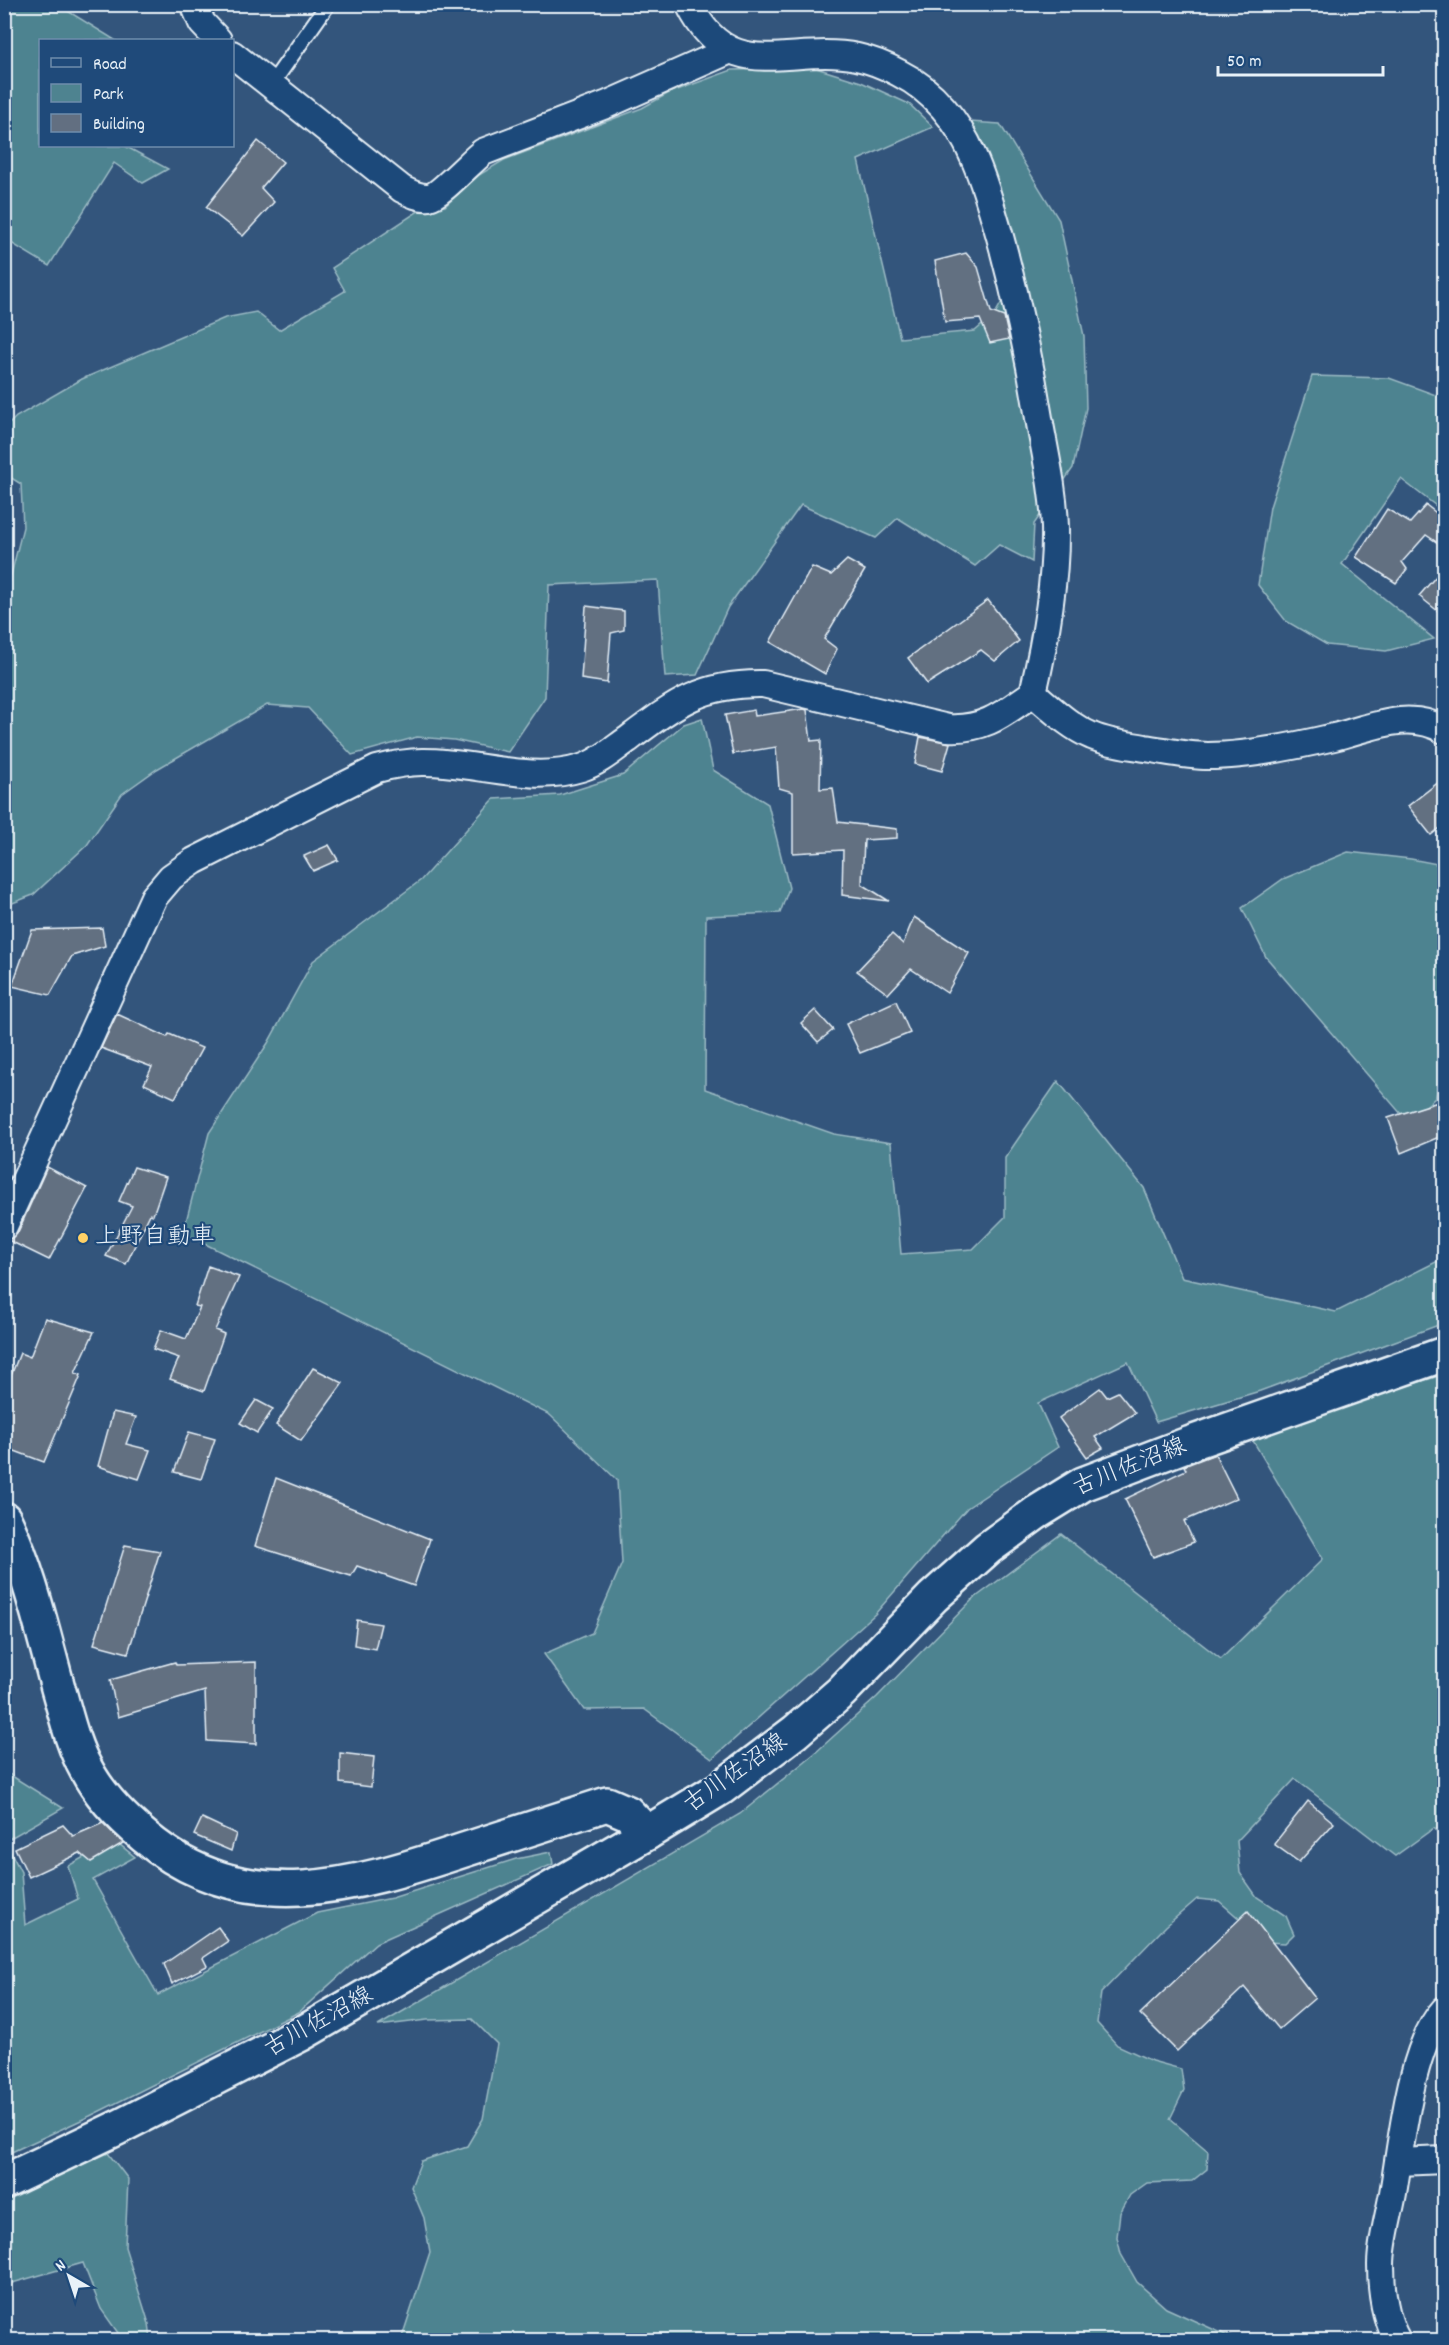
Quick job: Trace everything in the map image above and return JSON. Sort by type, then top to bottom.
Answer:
[{"type":"main road","name":"古川佐沼線","points":[[4,2182],[117,2128],[301,2034],[721,1788],[795,1732],[841,1692],[933,1597],[988,1548],[1036,1513],[1083,1484],[1191,1443],[1444,1354]]},
{"type":"main road","points":[[4,1519],[19,1550],[31,1586],[71,1733],[86,1769],[103,1796],[131,1825],[157,1847],[192,1868],[262,1888],[310,1889],[345,1884],[419,1865],[607,1804],[628,1813],[647,1833]]},
{"type":"street","points":[[194,4],[202,23],[217,39]]},
{"type":"street","points":[[4,1226],[154,897],[171,877],[194,861],[377,769],[400,763],[424,762],[541,774],[581,768],[601,759],[690,696],[715,688],[738,684],[763,684],[948,728],[967,729],[987,722],[1033,693],[1054,562],[1055,525],[1022,323],[990,201],[973,155],[956,124],[937,100],[901,74],[856,56],[767,58],[728,51],[710,35],[689,4]]},
{"type":"street","points":[[234,56],[402,189],[416,196],[430,197],[443,189],[467,164],[483,152],[608,104],[728,51]]},
{"type":"street","points":[[1033,693],[1070,723],[1092,736],[1124,745],[1209,756],[1242,753],[1334,737],[1400,720],[1419,721],[1436,725],[1444,730]]},
{"type":"street","points":[[1397,2340],[1385,2312],[1381,2262],[1414,2074],[1433,2021],[1444,2010]]},
{"type":"street","points":[[1398,2162],[1444,2160]]},
{"type":"lane","points":[[271,85],[328,4]]},
{"type":"green space","points":[[5,4],[58,5],[113,39],[39,39],[39,147],[127,147],[168,169],[143,183],[114,163],[49,266],[8,241],[5,245]]},
{"type":"green space","points":[[816,68],[861,82],[909,104],[933,127],[858,160],[900,338],[975,331],[995,314],[1020,269],[995,181],[971,122],[1000,124],[1059,220],[1084,336],[1086,408],[1073,468],[1034,524],[1032,562],[999,545],[975,566],[898,518],[876,538],[801,505],[728,607],[697,675],[665,677],[658,580],[549,585],[545,697],[508,752],[454,740],[417,737],[352,755],[308,708],[267,705],[157,769],[122,794],[87,845],[33,895],[5,906],[4,603],[23,527],[21,484],[5,474],[4,429],[16,417],[82,379],[225,318],[256,312],[279,330],[345,291],[332,268],[420,210],[445,206],[479,175],[504,160],[642,108],[669,93],[732,70]]},
{"type":"green space","points":[[1312,376],[1389,378],[1444,398],[1444,512],[1401,479],[1342,564],[1434,639],[1386,651],[1327,645],[1286,621],[1258,585],[1270,507]]},
{"type":"green space","points":[[702,718],[713,770],[768,804],[789,888],[780,913],[706,916],[705,1089],[834,1134],[891,1143],[901,1254],[973,1249],[1005,1217],[1005,1158],[1058,1081],[1144,1188],[1182,1278],[1336,1312],[1444,1258],[1444,1323],[1260,1391],[1156,1422],[1128,1362],[1038,1403],[1058,1447],[967,1508],[875,1614],[712,1759],[644,1709],[584,1710],[544,1654],[592,1633],[622,1563],[617,1480],[550,1415],[183,1233],[209,1133],[268,1043],[313,961],[421,880],[494,799],[560,795],[623,775],[684,724]]},
{"type":"green space","points":[[1348,852],[1442,865],[1444,863],[1444,1051],[1436,1097],[1408,1122],[1266,957],[1242,908],[1283,879]]},
{"type":"green space","points":[[1442,1375],[1444,1378],[1444,1839],[1434,1828],[1395,1856],[1295,1779],[1237,1841],[1240,1873],[1257,1897],[1286,1916],[1294,1934],[1285,1943],[1266,1942],[1219,1901],[1197,1899],[1166,1926],[1101,1993],[1097,2023],[1117,2045],[1152,2061],[1181,2069],[1184,2090],[1170,2119],[1208,2151],[1207,2169],[1192,2181],[1147,2183],[1130,2195],[1120,2213],[1117,2237],[1121,2254],[1137,2282],[1166,2308],[1237,2340],[401,2340],[430,2252],[424,2218],[411,2187],[421,2161],[467,2146],[483,2119],[497,2044],[472,2019],[427,2020],[378,2026],[740,1814],[814,1754],[877,1697],[972,1600],[1061,1534],[1221,1659],[1323,1559],[1249,1434]]},
{"type":"green space","points":[[4,1771],[63,1808],[5,1841],[21,1872],[25,1925],[78,1899],[68,1866],[114,1840],[135,1857],[93,1880],[158,1995],[317,1913],[392,1898],[516,1859],[551,1852],[553,1864],[376,1943],[299,2012],[90,2116],[5,2155]]},
{"type":"green space","points":[[108,2153],[128,2179],[125,2247],[149,2324],[151,2340],[123,2340],[101,2309],[83,2263],[5,2285],[5,2198]]},
{"type":"building","points":[[258,141],[283,162],[261,188],[274,202],[243,236],[206,207]]},
{"type":"building","points":[[966,253],[978,267],[991,312],[1004,317],[1009,339],[990,343],[980,319],[945,322],[935,261]]},
{"type":"building","points":[[1426,505],[1444,519],[1444,547],[1426,535],[1402,562],[1407,569],[1396,583],[1356,557],[1387,509],[1410,523]]},
{"type":"building","points":[[847,560],[865,570],[824,639],[837,649],[825,674],[770,642],[812,567],[831,575]]},
{"type":"building","points":[[1444,567],[1444,616],[1419,596]]},
{"type":"building","points":[[988,600],[1019,641],[995,661],[981,650],[927,684],[908,658]]},
{"type":"building","points":[[586,606],[624,611],[624,630],[611,633],[607,683],[581,679]]},
{"type":"building","points":[[754,710],[755,716],[807,710],[811,741],[821,740],[820,789],[833,788],[838,822],[897,829],[897,838],[864,840],[862,884],[889,901],[842,895],[843,850],[793,853],[793,792],[779,788],[776,747],[733,754],[725,715]]},
{"type":"building","points":[[920,737],[950,743],[942,771],[915,764]]},
{"type":"building","points":[[1444,778],[1444,825],[1431,835],[1408,806]]},
{"type":"building","points":[[329,845],[338,860],[313,871],[304,856]]},
{"type":"building","points":[[914,917],[969,953],[947,993],[911,969],[888,994],[857,971],[892,934],[903,944]]},
{"type":"building","points":[[102,928],[105,946],[72,956],[50,995],[12,986],[32,930]]},
{"type":"building","points":[[896,1001],[910,1033],[860,1053],[846,1024]]},
{"type":"building","points":[[815,1010],[833,1030],[818,1042],[801,1023]]},
{"type":"building","points":[[117,1014],[167,1037],[169,1034],[202,1048],[175,1098],[144,1084],[152,1067],[101,1048]]},
{"type":"building","points":[[1438,1102],[1444,1115],[1444,1135],[1401,1153],[1388,1118]]},
{"type":"building","points":[[47,1167],[87,1188],[49,1260],[8,1240],[18,1232]]},
{"type":"building","points":[[134,1167],[166,1177],[153,1215],[150,1214],[126,1264],[106,1256],[132,1206],[119,1201]]},
{"type":"building","points":[[208,1266],[239,1277],[215,1330],[224,1334],[204,1391],[170,1379],[179,1358],[153,1349],[161,1330],[186,1339],[200,1307],[195,1306]]},
{"type":"building","points":[[45,1318],[94,1332],[75,1373],[81,1375],[44,1462],[4,1447],[4,1393],[20,1353],[30,1357]]},
{"type":"building","points":[[313,1368],[343,1383],[301,1441],[276,1425]]},
{"type":"building","points":[[1100,1388],[1107,1397],[1118,1392],[1135,1413],[1095,1437],[1103,1448],[1087,1457],[1059,1418]]},
{"type":"building","points":[[256,1400],[273,1409],[257,1433],[240,1423]]},
{"type":"building","points":[[113,1412],[136,1417],[126,1444],[150,1450],[139,1479],[98,1466]]},
{"type":"building","points":[[189,1432],[215,1439],[201,1479],[174,1472]]},
{"type":"building","points":[[1215,1454],[1237,1498],[1184,1521],[1194,1542],[1153,1557],[1125,1499],[1186,1470],[1184,1466]]},
{"type":"building","points":[[276,1478],[430,1539],[414,1586],[357,1566],[351,1576],[255,1546]]},
{"type":"building","points":[[125,1545],[160,1551],[128,1653],[94,1644]]},
{"type":"building","points":[[357,1620],[381,1624],[375,1649],[354,1645]]},
{"type":"building","points":[[175,1662],[176,1665],[256,1662],[256,1744],[207,1741],[205,1691],[118,1717],[110,1680]]},
{"type":"building","points":[[340,1753],[374,1757],[371,1787],[340,1783]]},
{"type":"building","points":[[1308,1801],[1334,1823],[1299,1862],[1274,1844]]},
{"type":"building","points":[[202,1818],[236,1834],[231,1851],[194,1835]]},
{"type":"building","points":[[103,1823],[123,1843],[91,1862],[80,1853],[29,1877],[15,1848],[63,1825],[73,1836]]},
{"type":"building","points":[[1248,1911],[1315,1998],[1279,2029],[1244,1987],[1177,2051],[1140,2014]]},
{"type":"building","points":[[218,1927],[228,1941],[203,1958],[207,1966],[172,1984],[164,1964]]},
{"type":"place","name":"上野自動車","points":[[83,1238]]}]
